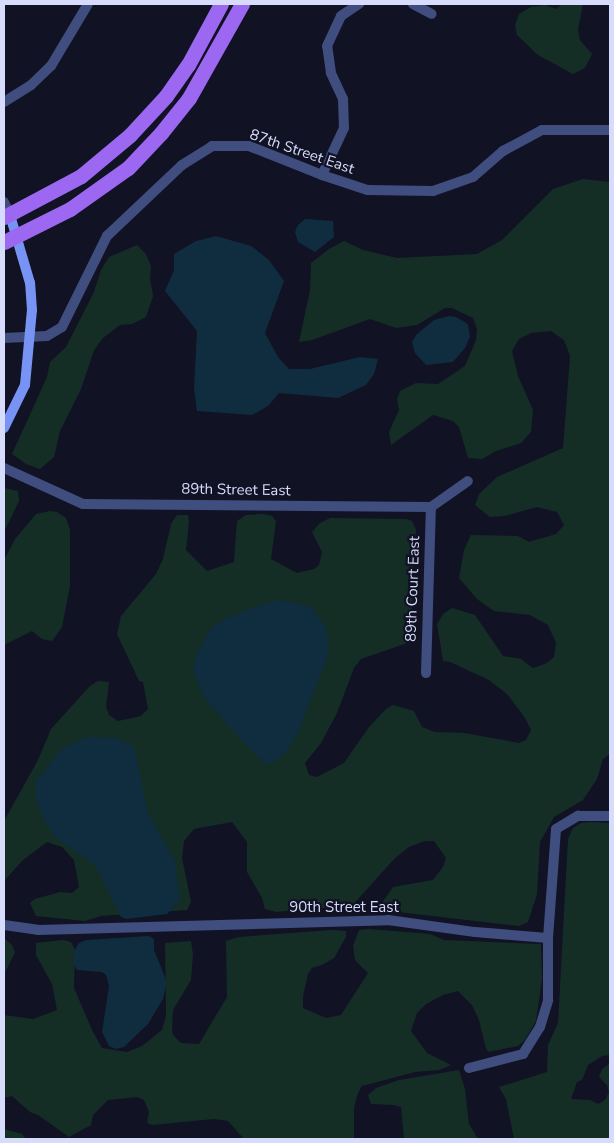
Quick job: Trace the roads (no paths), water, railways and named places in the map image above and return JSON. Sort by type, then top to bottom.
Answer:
[{"type":"main road","points":[[6,211],[81,176],[130,135],[166,96],[221,4]]},
{"type":"main road","points":[[10,240],[70,209],[128,168],[161,133],[188,98],[242,4]]},
{"type":"street","points":[[4,102],[32,85],[51,66],[88,4]]},
{"type":"street","points":[[322,175],[344,128],[343,99],[331,73],[327,46],[342,16],[359,4]]},
{"type":"street","points":[[413,4],[432,14]]},
{"type":"street","name":"87th Street East","points":[[4,338],[47,336],[62,327],[107,236],[182,165],[212,146],[249,146],[322,175],[367,190],[433,191],[473,177],[503,152],[542,130],[610,130]]},
{"type":"street","points":[[4,428],[25,385],[32,310],[30,283],[10,240],[6,211]]},
{"type":"street","name":"89th Street East","points":[[4,468],[83,504],[431,507]]},
{"type":"street","points":[[431,507],[468,481]]},
{"type":"street","name":"89th Court East","points":[[426,673],[431,507]]},
{"type":"street","points":[[469,1068],[523,1054],[540,1027],[548,1000],[548,938],[556,829],[578,816],[610,816]]},
{"type":"street","name":"90th Street East","points":[[4,925],[38,930],[388,920],[475,932],[548,938]]},
{"type":"water","points":[[305,219],[333,221],[334,237],[315,252],[298,242],[295,232],[298,225]]},
{"type":"water","points":[[216,236],[251,246],[269,260],[284,281],[265,333],[278,357],[289,369],[310,369],[360,357],[378,359],[374,374],[366,385],[338,398],[279,393],[268,406],[252,415],[197,411],[194,388],[197,331],[165,291],[174,270],[174,254],[196,241]]},
{"type":"water","points":[[449,316],[456,317],[468,324],[470,337],[465,348],[453,362],[426,365],[415,353],[412,342],[417,334],[434,320]]},
{"type":"water","points":[[276,600],[311,606],[327,630],[328,655],[298,733],[284,755],[267,765],[248,747],[204,698],[193,670],[196,654],[212,627],[224,619]]},
{"type":"water","points":[[88,737],[115,738],[131,745],[135,750],[148,814],[174,859],[180,900],[167,914],[126,919],[121,917],[96,866],[54,836],[43,817],[36,800],[36,778],[41,776],[62,749]]},
{"type":"water","points":[[149,936],[154,939],[154,950],[167,982],[163,999],[148,1024],[124,1047],[116,1049],[109,1046],[102,1032],[109,986],[106,975],[102,972],[77,970],[73,964],[74,951],[79,943],[86,940]]}]
